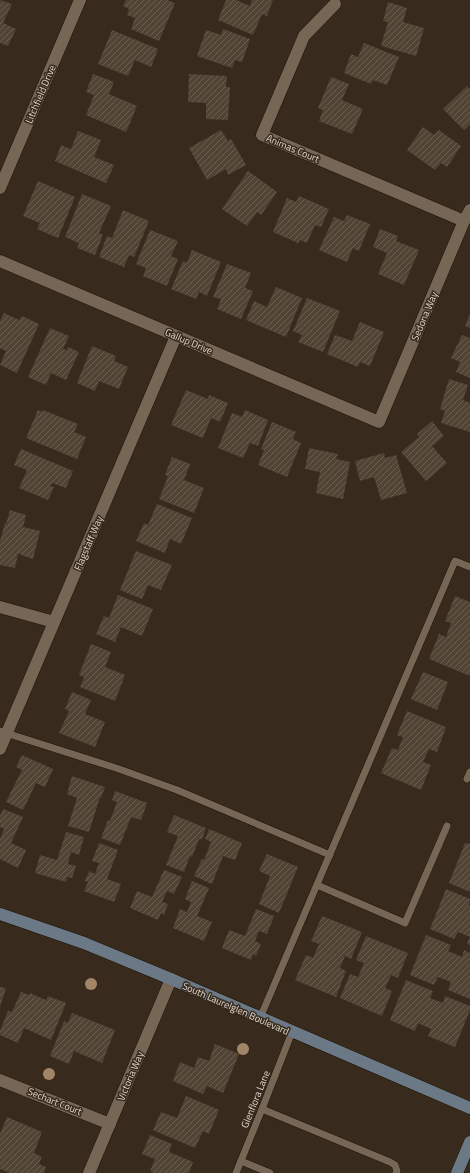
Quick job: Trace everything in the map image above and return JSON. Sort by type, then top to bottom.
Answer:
[{"type":"street","name":"Litchfield Drive","points":[[0,188],[80,0]]},
{"type":"street","name":"Animas Court","points":[[335,4],[304,36],[262,135],[464,221]]},
{"type":"street","name":"Sedona Way","points":[[379,422],[470,210]]},
{"type":"street","name":"Gallup Drive","points":[[0,261],[379,422]]},
{"type":"street","name":"Flagstaff Way","points":[[0,749],[4,732],[54,622],[176,336]]},
{"type":"street","points":[[0,607],[54,622]]},
{"type":"street","name":"South Laurelglen Boulevard","points":[[0,914],[84,943],[470,1108]]},
{"type":"street","name":"Victoria Way","points":[[89,1173],[171,979]]},
{"type":"street","name":"Sechart Court","points":[[0,1080],[110,1124]]},
{"type":"street","points":[[457,1173],[470,1142]]},
{"type":"lane","points":[[260,1018],[455,561],[470,567]]},
{"type":"lane","points":[[4,732],[119,769],[177,790],[330,855]]},
{"type":"lane","points":[[467,779],[470,772]]},
{"type":"lane","points":[[317,885],[405,923],[447,826]]},
{"type":"lane","name":"Glenflora Lane","points":[[236,1173],[292,1032]]},
{"type":"lane","points":[[262,1109],[390,1162],[395,1165],[397,1171],[396,1173]]},
{"type":"lane","points":[[241,1161],[270,1173]]},
{"type":"building","points":[[0,0],[12,4],[3,23],[16,29],[8,46],[0,43]]},
{"type":"building","points":[[126,0],[167,0],[175,3],[159,41],[131,29],[135,18],[127,15],[129,9],[123,6]]},
{"type":"building","points":[[226,0],[236,0],[250,6],[252,0],[273,0],[267,16],[262,14],[253,35],[218,20]]},
{"type":"building","points":[[388,2],[407,8],[403,22],[424,28],[416,56],[381,46],[388,22],[383,21]]},
{"type":"building","points":[[223,29],[250,39],[242,62],[235,60],[232,68],[197,56],[206,30],[221,35]]},
{"type":"building","points":[[112,30],[158,49],[151,67],[135,60],[128,76],[98,64]]},
{"type":"building","points":[[364,43],[399,57],[387,85],[373,80],[371,84],[344,73],[351,54],[358,57]]},
{"type":"building","points":[[93,74],[114,82],[109,94],[137,106],[126,132],[86,115],[94,95],[86,92]]},
{"type":"building","points":[[189,74],[227,76],[226,87],[230,87],[228,120],[206,119],[206,103],[188,102]]},
{"type":"building","points":[[331,77],[349,84],[342,100],[363,109],[352,134],[319,121],[323,110],[318,108]]},
{"type":"building","points":[[467,86],[470,89],[470,124],[464,130],[443,109]]},
{"type":"building","points":[[423,127],[434,135],[439,130],[461,146],[447,167],[441,163],[435,170],[407,150]]},
{"type":"building","points":[[221,130],[228,141],[231,139],[246,165],[228,175],[226,169],[207,180],[189,148]]},
{"type":"building","points":[[78,131],[101,140],[94,157],[114,165],[106,183],[55,161],[61,145],[71,149]]},
{"type":"building","points":[[248,171],[277,192],[261,215],[257,212],[247,226],[222,209]]},
{"type":"building","points":[[38,181],[75,197],[58,238],[37,229],[40,223],[23,216]]},
{"type":"building","points":[[82,194],[111,206],[99,233],[103,235],[95,255],[77,248],[79,243],[65,237]]},
{"type":"building","points":[[299,196],[329,209],[321,227],[315,225],[307,243],[300,240],[298,243],[273,232],[287,198],[296,202]]},
{"type":"building","points":[[123,210],[149,221],[134,257],[129,255],[124,267],[99,257],[107,236],[112,238]]},
{"type":"building","points":[[347,215],[370,224],[359,251],[353,248],[347,262],[319,250],[334,217],[344,221]]},
{"type":"building","points":[[380,229],[398,236],[396,241],[419,250],[404,285],[378,274],[387,253],[373,247]]},
{"type":"building","points":[[150,230],[178,241],[171,256],[178,259],[167,286],[143,276],[146,268],[136,264]]},
{"type":"building","points":[[192,250],[221,262],[207,296],[199,292],[196,299],[171,289],[183,261],[187,263]]},
{"type":"building","points":[[227,264],[251,273],[245,288],[253,291],[241,319],[217,309],[221,299],[213,297]]},
{"type":"building","points":[[276,287],[302,298],[286,337],[246,320],[254,301],[267,307]]},
{"type":"building","points":[[307,298],[340,311],[323,352],[298,342],[302,335],[293,331]]},
{"type":"building","points":[[4,313],[19,320],[22,316],[39,324],[17,373],[0,365],[6,351],[0,348],[0,321]]},
{"type":"building","points":[[470,314],[470,328],[465,326]]},
{"type":"building","points":[[360,322],[384,332],[370,366],[360,362],[358,367],[327,354],[335,335],[352,341]]},
{"type":"building","points":[[50,328],[69,336],[63,349],[67,350],[68,347],[79,352],[66,380],[51,373],[46,385],[28,377]]},
{"type":"building","points":[[462,335],[470,338],[470,378],[456,372],[460,362],[451,358]]},
{"type":"building","points":[[92,346],[116,356],[114,361],[128,367],[119,389],[99,381],[95,391],[77,383]]},
{"type":"building","points":[[449,379],[468,385],[463,400],[470,403],[470,432],[441,423],[445,411],[440,409]]},
{"type":"building","points":[[186,390],[208,399],[209,395],[228,403],[220,422],[211,418],[203,438],[171,425]]},
{"type":"building","points":[[38,410],[42,412],[43,410],[78,424],[74,432],[86,437],[77,459],[26,438]]},
{"type":"building","points":[[245,410],[268,420],[258,446],[250,443],[243,458],[218,448],[232,413],[242,417]]},
{"type":"building","points":[[432,421],[444,436],[432,446],[447,463],[426,481],[401,452],[419,437],[417,434]]},
{"type":"building","points":[[272,422],[296,432],[293,439],[301,443],[287,477],[258,465],[264,450],[261,449]]},
{"type":"building","points":[[309,448],[338,454],[336,459],[350,462],[343,499],[316,493],[320,472],[305,469]]},
{"type":"building","points":[[21,449],[73,471],[66,488],[52,483],[50,486],[54,487],[48,500],[19,488],[27,470],[14,465]]},
{"type":"building","points":[[384,453],[385,458],[396,455],[407,493],[381,500],[374,477],[360,481],[355,461]]},
{"type":"building","points":[[172,457],[190,464],[184,480],[204,488],[194,513],[159,499],[168,476],[165,475]]},
{"type":"building","points":[[157,504],[192,518],[181,544],[170,539],[165,553],[136,541],[144,523],[148,525]]},
{"type":"building","points":[[10,510],[26,515],[23,527],[40,531],[33,559],[18,554],[15,568],[0,565],[0,541]]},
{"type":"building","points":[[136,551],[172,565],[161,590],[148,585],[142,599],[120,590]]},
{"type":"building","points":[[118,595],[153,609],[142,636],[121,627],[115,642],[96,634],[104,616],[109,618]]},
{"type":"building","points":[[455,596],[470,602],[470,676],[429,659],[439,634],[446,637],[451,623],[445,621]]},
{"type":"building","points":[[91,644],[111,652],[105,667],[125,675],[115,701],[80,687],[84,677],[79,675]]},
{"type":"building","points":[[423,672],[448,682],[437,710],[411,699]]},
{"type":"building","points":[[72,692],[91,700],[85,714],[105,722],[95,747],[59,733],[69,711],[65,709]]},
{"type":"building","points":[[407,711],[446,727],[437,752],[429,749],[423,762],[431,765],[421,790],[381,773],[392,748],[398,750],[403,737],[397,735]]},
{"type":"building","points":[[22,755],[53,769],[45,787],[36,783],[23,810],[6,802],[22,770],[16,767]]},
{"type":"building","points":[[72,776],[105,787],[101,798],[100,797],[89,832],[68,826],[77,798],[67,794]]},
{"type":"building","points":[[115,791],[147,803],[141,820],[131,817],[120,845],[101,838],[108,820],[110,821],[117,802],[112,800]]},
{"type":"building","points":[[3,809],[23,817],[11,843],[26,850],[18,868],[0,859],[0,839],[4,829],[0,827],[0,816]]},
{"type":"building","points":[[174,815],[206,828],[202,839],[199,839],[192,857],[190,856],[184,872],[166,865],[178,836],[167,832]]},
{"type":"building","points":[[209,829],[242,843],[235,860],[223,856],[212,884],[194,876],[202,859],[204,860],[211,842],[205,839]]},
{"type":"building","points":[[66,832],[84,837],[79,855],[71,852],[68,864],[76,866],[72,878],[67,877],[66,882],[35,873],[40,855],[57,860]]},
{"type":"building","points":[[99,843],[118,850],[107,879],[121,884],[114,902],[84,891],[88,882],[85,881],[89,871],[95,874],[99,863],[92,861]]},
{"type":"building","points":[[465,843],[470,844],[470,892],[449,883]]},
{"type":"building","points":[[267,854],[298,867],[279,913],[259,904],[270,876],[259,871]]},
{"type":"building","points":[[164,870],[182,877],[174,894],[167,891],[162,902],[168,904],[164,915],[161,913],[158,920],[130,908],[137,891],[152,897]]},
{"type":"building","points":[[192,881],[209,888],[197,916],[212,922],[204,941],[173,928],[180,909],[187,912],[191,902],[185,899]]},
{"type":"building","points":[[446,889],[470,899],[470,937],[458,932],[454,939],[430,929]]},
{"type":"building","points":[[256,909],[274,916],[267,934],[259,931],[255,941],[261,944],[256,956],[253,954],[251,960],[222,948],[229,930],[245,936]]},
{"type":"building","points":[[322,916],[362,932],[351,959],[345,956],[340,968],[346,971],[336,997],[295,980],[306,955],[313,958],[319,944],[311,941]]},
{"type":"building","points":[[426,935],[451,945],[448,951],[462,957],[464,950],[470,953],[470,999],[448,990],[451,982],[438,977],[434,985],[410,975]]},
{"type":"building","points":[[366,936],[408,953],[398,978],[391,975],[385,988],[392,991],[382,1016],[340,998],[350,974],[358,977],[364,963],[356,960]]},
{"type":"building","points":[[470,937],[470,945],[467,944]]},
{"type":"building","points":[[406,980],[433,991],[430,998],[443,1003],[445,996],[470,1006],[470,1010],[455,1047],[428,1036],[431,1029],[418,1023],[415,1031],[390,1020]]},
{"type":"building","points":[[0,987],[6,988],[0,1007]]},
{"type":"building","points":[[21,992],[29,995],[30,993],[46,1000],[48,996],[66,1003],[51,1040],[24,1028],[18,1043],[0,1035],[0,1031],[8,1011],[12,1012]]},
{"type":"building","points":[[72,1013],[115,1030],[102,1063],[74,1051],[69,1064],[50,1056],[64,1021],[68,1023]]},
{"type":"building","points":[[215,1044],[239,1054],[223,1093],[207,1086],[203,1094],[173,1081],[180,1062],[194,1068],[198,1057],[209,1061]]},
{"type":"building","points":[[186,1096],[219,1110],[209,1134],[203,1131],[195,1148],[153,1130],[161,1112],[177,1118]]},
{"type":"building","points":[[7,1117],[42,1132],[34,1153],[42,1157],[39,1164],[46,1167],[44,1173],[10,1173],[0,1169],[0,1134]]},
{"type":"building","points":[[150,1135],[172,1144],[169,1152],[193,1162],[189,1173],[154,1173],[150,1171],[155,1159],[142,1154]]}]
